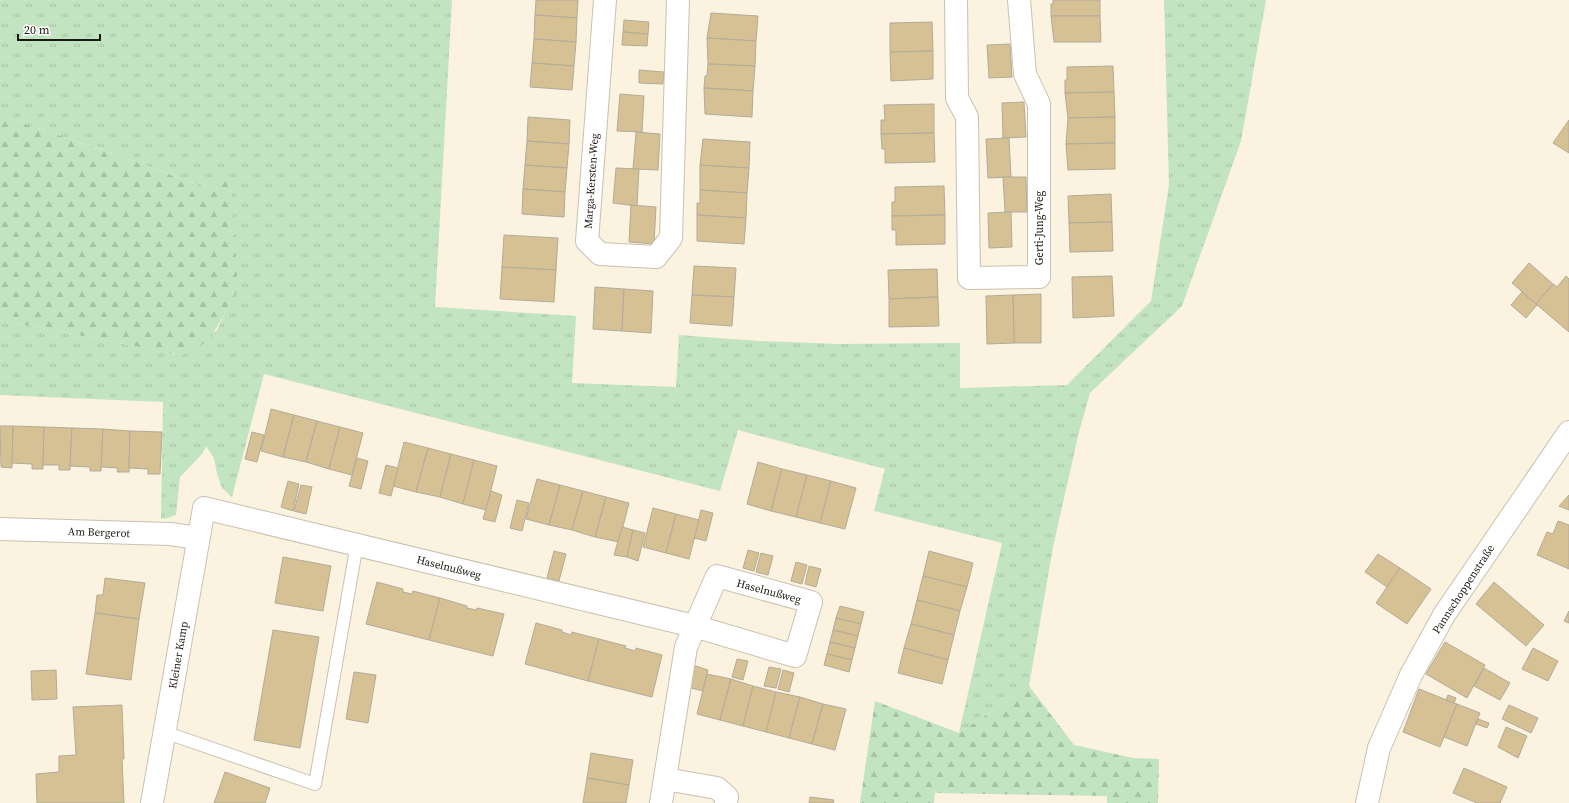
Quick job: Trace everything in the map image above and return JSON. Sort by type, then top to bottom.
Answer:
[{"type":"street","name":"Marga-Kersten-Weg","points":[[604,0],[587,241],[600,254],[656,257],[671,238],[678,0]]},
{"type":"street","name":"Gerti-Jung-Weg","points":[[956,0],[958,98],[967,117],[969,278],[1039,277],[1039,104],[1025,74],[1019,0]]},
{"type":"street","name":"Pannschoppenstraße","points":[[1367,803],[1379,748],[1410,675],[1444,614],[1569,432]]},
{"type":"street","name":"Kleiner Kamp","points":[[152,803],[204,508]]},
{"type":"street","name":"Haselnußweg","points":[[204,508],[694,626],[795,656],[811,602],[717,576],[694,626],[686,647],[662,803]]},
{"type":"street","name":"Am Bergerot","points":[[0,529],[170,534],[198,538]]},
{"type":"street","points":[[665,779],[718,788],[727,797],[726,803]]},
{"type":"lane","points":[[164,732],[315,784],[357,544]]},
{"type":"green space","points":[[0,0],[452,0],[435,307],[576,316],[572,383],[676,387],[679,335],[759,341],[838,344],[960,343],[960,388],[1067,385],[1151,301],[1169,185],[1164,0],[1266,0],[1241,141],[1182,306],[1090,393],[1079,432],[1053,547],[1029,686],[959,733],[1002,543],[874,511],[885,469],[738,430],[720,491],[264,374],[232,497],[222,488],[217,474],[214,458],[206,446],[203,453],[180,477],[176,515],[161,519],[163,402],[0,395],[0,320],[181,355],[217,330],[231,300],[238,291],[208,189],[131,160],[0,115]]},
{"type":"green space","points":[[0,115],[131,160],[208,189],[230,179],[238,291],[214,332],[201,346],[181,355],[0,320]]},
{"type":"green space","points":[[1029,686],[1074,745],[1133,758],[1159,759],[1158,803],[1107,803],[1107,796],[935,793],[934,803],[860,803],[875,701],[959,733]]},
{"type":"building","points":[[536,0],[578,0],[577,18],[535,15]]},
{"type":"building","points":[[1053,0],[1100,0],[1100,16],[1051,16],[1051,4],[1053,4]]},
{"type":"building","points":[[711,13],[758,16],[756,41],[707,38]]},
{"type":"building","points":[[535,15],[577,18],[576,42],[534,39]]},
{"type":"building","points":[[1051,16],[1100,16],[1101,42],[1054,42]]},
{"type":"building","points":[[624,20],[649,22],[648,34],[623,32]]},
{"type":"building","points":[[932,22],[933,51],[890,52],[890,23]]},
{"type":"building","points":[[623,32],[648,34],[647,46],[622,45]]},
{"type":"building","points":[[707,38],[756,41],[755,66],[708,64]]},
{"type":"building","points":[[534,39],[576,42],[574,66],[532,63]]},
{"type":"building","points":[[1010,44],[1012,77],[989,78],[987,45]]},
{"type":"building","points":[[933,51],[933,79],[891,81],[890,52]]},
{"type":"building","points":[[532,63],[574,66],[572,90],[530,87]]},
{"type":"building","points":[[708,64],[755,66],[753,91],[704,88]]},
{"type":"building","points":[[1113,66],[1114,92],[1065,93],[1067,67]]},
{"type":"building","points":[[639,70],[664,72],[663,84],[639,83]]},
{"type":"building","points":[[704,88],[753,91],[752,117],[705,114]]},
{"type":"building","points":[[1114,92],[1115,117],[1068,118],[1065,93]]},
{"type":"building","points":[[620,94],[644,96],[642,132],[617,131]]},
{"type":"building","points":[[1024,102],[1026,137],[1003,138],[1002,103]]},
{"type":"building","points":[[934,104],[934,133],[881,134],[881,120],[885,120],[884,105]]},
{"type":"building","points":[[528,117],[570,120],[569,144],[527,141]]},
{"type":"building","points":[[1115,117],[1115,143],[1066,144],[1068,118]]},
{"type":"building","points":[[1569,120],[1569,153],[1553,143]]},
{"type":"building","points":[[636,132],[660,134],[658,170],[633,169]]},
{"type":"building","points":[[934,133],[935,162],[885,163],[885,149],[882,149],[881,134]]},
{"type":"building","points":[[1009,138],[1011,177],[988,178],[986,139]]},
{"type":"building","points":[[703,139],[750,142],[749,168],[700,165]]},
{"type":"building","points":[[527,141],[569,144],[567,168],[525,165]]},
{"type":"building","points":[[1115,143],[1115,169],[1068,170],[1066,144]]},
{"type":"building","points":[[525,165],[567,168],[565,192],[523,189]]},
{"type":"building","points":[[700,165],[749,168],[747,193],[700,190]]},
{"type":"building","points":[[616,168],[639,169],[637,206],[613,203]]},
{"type":"building","points":[[1003,177],[1026,177],[1027,212],[1005,212]]},
{"type":"building","points":[[944,186],[945,215],[892,216],[892,202],[895,202],[895,187]]},
{"type":"building","points":[[523,189],[565,192],[564,217],[522,214]]},
{"type":"building","points":[[700,190],[747,193],[746,218],[697,215],[697,203],[700,203]]},
{"type":"building","points":[[1111,194],[1112,222],[1069,223],[1068,196]]},
{"type":"building","points":[[631,205],[656,207],[654,244],[629,242]]},
{"type":"building","points":[[1011,212],[1012,247],[989,248],[988,213]]},
{"type":"building","points":[[697,215],[746,218],[744,244],[697,241]]},
{"type":"building","points":[[945,215],[945,244],[896,245],[896,230],[892,230],[892,216]]},
{"type":"building","points":[[1112,222],[1113,251],[1070,252],[1069,223]]},
{"type":"building","points":[[504,235],[558,238],[556,270],[502,267]]},
{"type":"building","points":[[1529,263],[1553,284],[1536,304],[1512,283]]},
{"type":"building","points":[[694,266],[736,268],[734,297],[692,295]]},
{"type":"building","points":[[502,267],[556,270],[554,302],[500,299]]},
{"type":"building","points":[[937,269],[938,297],[889,299],[888,270]]},
{"type":"building","points":[[1112,276],[1114,316],[1073,318],[1072,277]]},
{"type":"building","points":[[1566,276],[1569,279],[1569,332],[1536,304],[1553,284],[1557,287]]},
{"type":"building","points":[[595,287],[624,289],[622,331],[593,329]]},
{"type":"building","points":[[624,289],[653,291],[651,333],[622,331]]},
{"type":"building","points":[[1522,292],[1537,305],[1526,318],[1511,305]]},
{"type":"building","points":[[1041,294],[1041,343],[1014,343],[1013,295]]},
{"type":"building","points":[[692,295],[734,297],[732,326],[690,323]]},
{"type":"building","points":[[1013,295],[1014,343],[987,344],[986,296]]},
{"type":"building","points":[[938,297],[939,326],[889,327],[889,299]]},
{"type":"building","points":[[271,409],[294,415],[283,457],[261,451]]},
{"type":"building","points":[[294,415],[317,421],[306,462],[283,457]]},
{"type":"building","points":[[317,421],[340,427],[329,469],[306,462]]},
{"type":"building","points":[[0,426],[13,426],[12,468],[1,467]]},
{"type":"building","points":[[13,426],[44,427],[43,469],[32,469],[32,464],[12,463]]},
{"type":"building","points":[[44,427],[72,428],[70,470],[59,470],[59,465],[43,465]]},
{"type":"building","points":[[340,427],[363,433],[352,475],[329,469]]},
{"type":"building","points":[[72,428],[103,429],[101,471],[90,471],[90,467],[70,466]]},
{"type":"building","points":[[103,429],[130,431],[129,472],[117,472],[118,468],[101,467]]},
{"type":"building","points":[[130,431],[162,432],[160,474],[148,474],[148,469],[129,468]]},
{"type":"building","points":[[252,432],[264,435],[257,462],[245,459]]},
{"type":"building","points":[[404,442],[428,448],[416,492],[393,486]]},
{"type":"building","points":[[428,448],[451,454],[440,497],[416,492]]},
{"type":"building","points":[[451,454],[474,460],[463,504],[440,497]]},
{"type":"building","points":[[357,458],[368,461],[361,489],[349,486]]},
{"type":"building","points":[[474,460],[497,466],[486,510],[463,504]]},
{"type":"building","points":[[758,462],[782,469],[771,511],[747,504]]},
{"type":"building","points":[[386,465],[398,468],[391,496],[379,493]]},
{"type":"building","points":[[782,469],[807,475],[796,517],[771,511]]},
{"type":"building","points":[[807,475],[831,481],[820,523],[796,517]]},
{"type":"building","points":[[537,479],[560,485],[549,525],[526,519]]},
{"type":"building","points":[[288,481],[299,484],[293,511],[281,507]]},
{"type":"building","points":[[831,481],[856,488],[845,529],[820,523]]},
{"type":"building","points":[[301,485],[312,487],[306,514],[294,511]]},
{"type":"building","points":[[560,485],[583,491],[572,530],[549,525]]},
{"type":"building","points":[[491,491],[502,495],[495,522],[483,519]]},
{"type":"building","points":[[583,491],[606,497],[595,537],[572,530]]},
{"type":"building","points":[[1569,495],[1569,510],[1559,506]]},
{"type":"building","points":[[606,497],[629,503],[619,542],[595,537]]},
{"type":"building","points":[[517,500],[529,503],[522,531],[510,528]]},
{"type":"building","points":[[653,508],[676,514],[666,553],[643,547]]},
{"type":"building","points":[[701,510],[713,513],[706,541],[694,538]]},
{"type":"building","points":[[676,514],[699,520],[689,559],[666,553]]},
{"type":"building","points":[[1558,521],[1569,525],[1569,569],[1537,555],[1547,532],[1553,534]]},
{"type":"building","points":[[622,527],[633,530],[627,557],[614,555]]},
{"type":"building","points":[[633,530],[645,533],[638,561],[627,557]]},
{"type":"building","points":[[748,550],[759,553],[754,571],[743,568]]},
{"type":"building","points":[[554,551],[566,554],[559,581],[547,578]]},
{"type":"building","points":[[929,551],[973,563],[967,587],[923,576]]},
{"type":"building","points":[[761,553],[773,556],[768,575],[756,572]]},
{"type":"building","points":[[1378,554],[1400,568],[1387,587],[1365,572]]},
{"type":"building","points":[[283,557],[331,566],[323,611],[275,603]]},
{"type":"building","points":[[796,562],[807,565],[802,584],[791,581]]},
{"type":"building","points":[[809,566],[821,569],[816,587],[805,584]]},
{"type":"building","points":[[1400,568],[1431,589],[1407,624],[1376,603]]},
{"type":"building","points":[[923,576],[967,587],[960,611],[917,600]]},
{"type":"building","points":[[105,578],[145,583],[139,619],[95,613],[97,595],[103,595]]},
{"type":"building","points":[[377,582],[403,589],[403,592],[412,594],[413,591],[440,598],[429,640],[366,624]]},
{"type":"building","points":[[1494,582],[1544,625],[1526,646],[1476,604]]},
{"type":"building","points":[[440,598],[467,606],[467,608],[476,610],[477,608],[504,614],[493,656],[429,640]]},
{"type":"building","points":[[917,600],[960,611],[954,635],[911,624]]},
{"type":"building","points":[[840,606],[864,612],[861,624],[836,618]]},
{"type":"building","points":[[1569,611],[1569,623],[1564,621]]},
{"type":"building","points":[[95,613],[139,619],[131,680],[86,674]]},
{"type":"building","points":[[836,618],[861,624],[858,636],[833,630]]},
{"type":"building","points":[[536,623],[562,630],[562,632],[571,635],[572,632],[599,639],[588,681],[525,664]]},
{"type":"building","points":[[911,624],[954,635],[948,660],[904,648]]},
{"type":"building","points":[[273,630],[319,637],[300,748],[254,740]]},
{"type":"building","points":[[833,630],[858,636],[855,648],[830,642]]},
{"type":"building","points":[[599,639],[626,646],[625,648],[635,651],[636,648],[662,655],[652,697],[588,681]]},
{"type":"building","points":[[830,642],[855,648],[852,660],[827,654]]},
{"type":"building","points":[[1445,642],[1485,665],[1467,698],[1426,674]]},
{"type":"building","points":[[904,648],[948,660],[942,684],[898,673]]},
{"type":"building","points":[[1533,648],[1558,661],[1548,681],[1522,669]]},
{"type":"building","points":[[827,654],[852,660],[849,672],[824,665]]},
{"type":"building","points":[[737,659],[748,661],[743,680],[732,677]]},
{"type":"building","points":[[693,665],[708,670],[703,691],[687,687]]},
{"type":"building","points":[[769,667],[781,669],[776,688],[764,686]]},
{"type":"building","points":[[1484,668],[1510,683],[1500,700],[1474,686]]},
{"type":"building","points":[[56,670],[57,699],[32,700],[31,671]]},
{"type":"building","points":[[783,670],[794,673],[789,692],[778,689]]},
{"type":"building","points":[[354,672],[376,675],[368,723],[346,719]]},
{"type":"building","points":[[707,674],[731,679],[720,720],[697,714]]},
{"type":"building","points":[[731,679],[753,686],[743,726],[720,720]]},
{"type":"building","points":[[753,686],[776,692],[766,732],[743,726]]},
{"type":"building","points":[[1419,689],[1457,704],[1440,747],[1403,732]]},
{"type":"building","points":[[776,692],[800,697],[789,738],[766,732]]},
{"type":"building","points":[[1448,695],[1456,698],[1454,703],[1446,700]]},
{"type":"building","points":[[800,697],[823,704],[812,744],[789,738]]},
{"type":"building","points":[[823,704],[846,709],[835,750],[812,744]]},
{"type":"building","points":[[1457,704],[1480,713],[1467,746],[1444,737]]},
{"type":"building","points":[[122,705],[124,803],[37,803],[36,774],[59,772],[59,756],[76,755],[73,707]]},
{"type":"building","points":[[1509,705],[1538,718],[1531,733],[1502,719]]},
{"type":"building","points":[[1478,719],[1489,723],[1487,728],[1476,724]]},
{"type":"building","points":[[1506,727],[1527,736],[1518,758],[1498,747]]},
{"type":"building","points":[[591,753],[633,760],[629,785],[587,778]]},
{"type":"building","points":[[1464,768],[1507,787],[1500,803],[1477,803],[1453,793]]},
{"type":"building","points":[[225,772],[270,788],[265,803],[214,803]]},
{"type":"building","points":[[587,778],[629,785],[626,803],[583,803]]},
{"type":"building","points":[[810,797],[834,800],[833,803],[809,803]]}]
